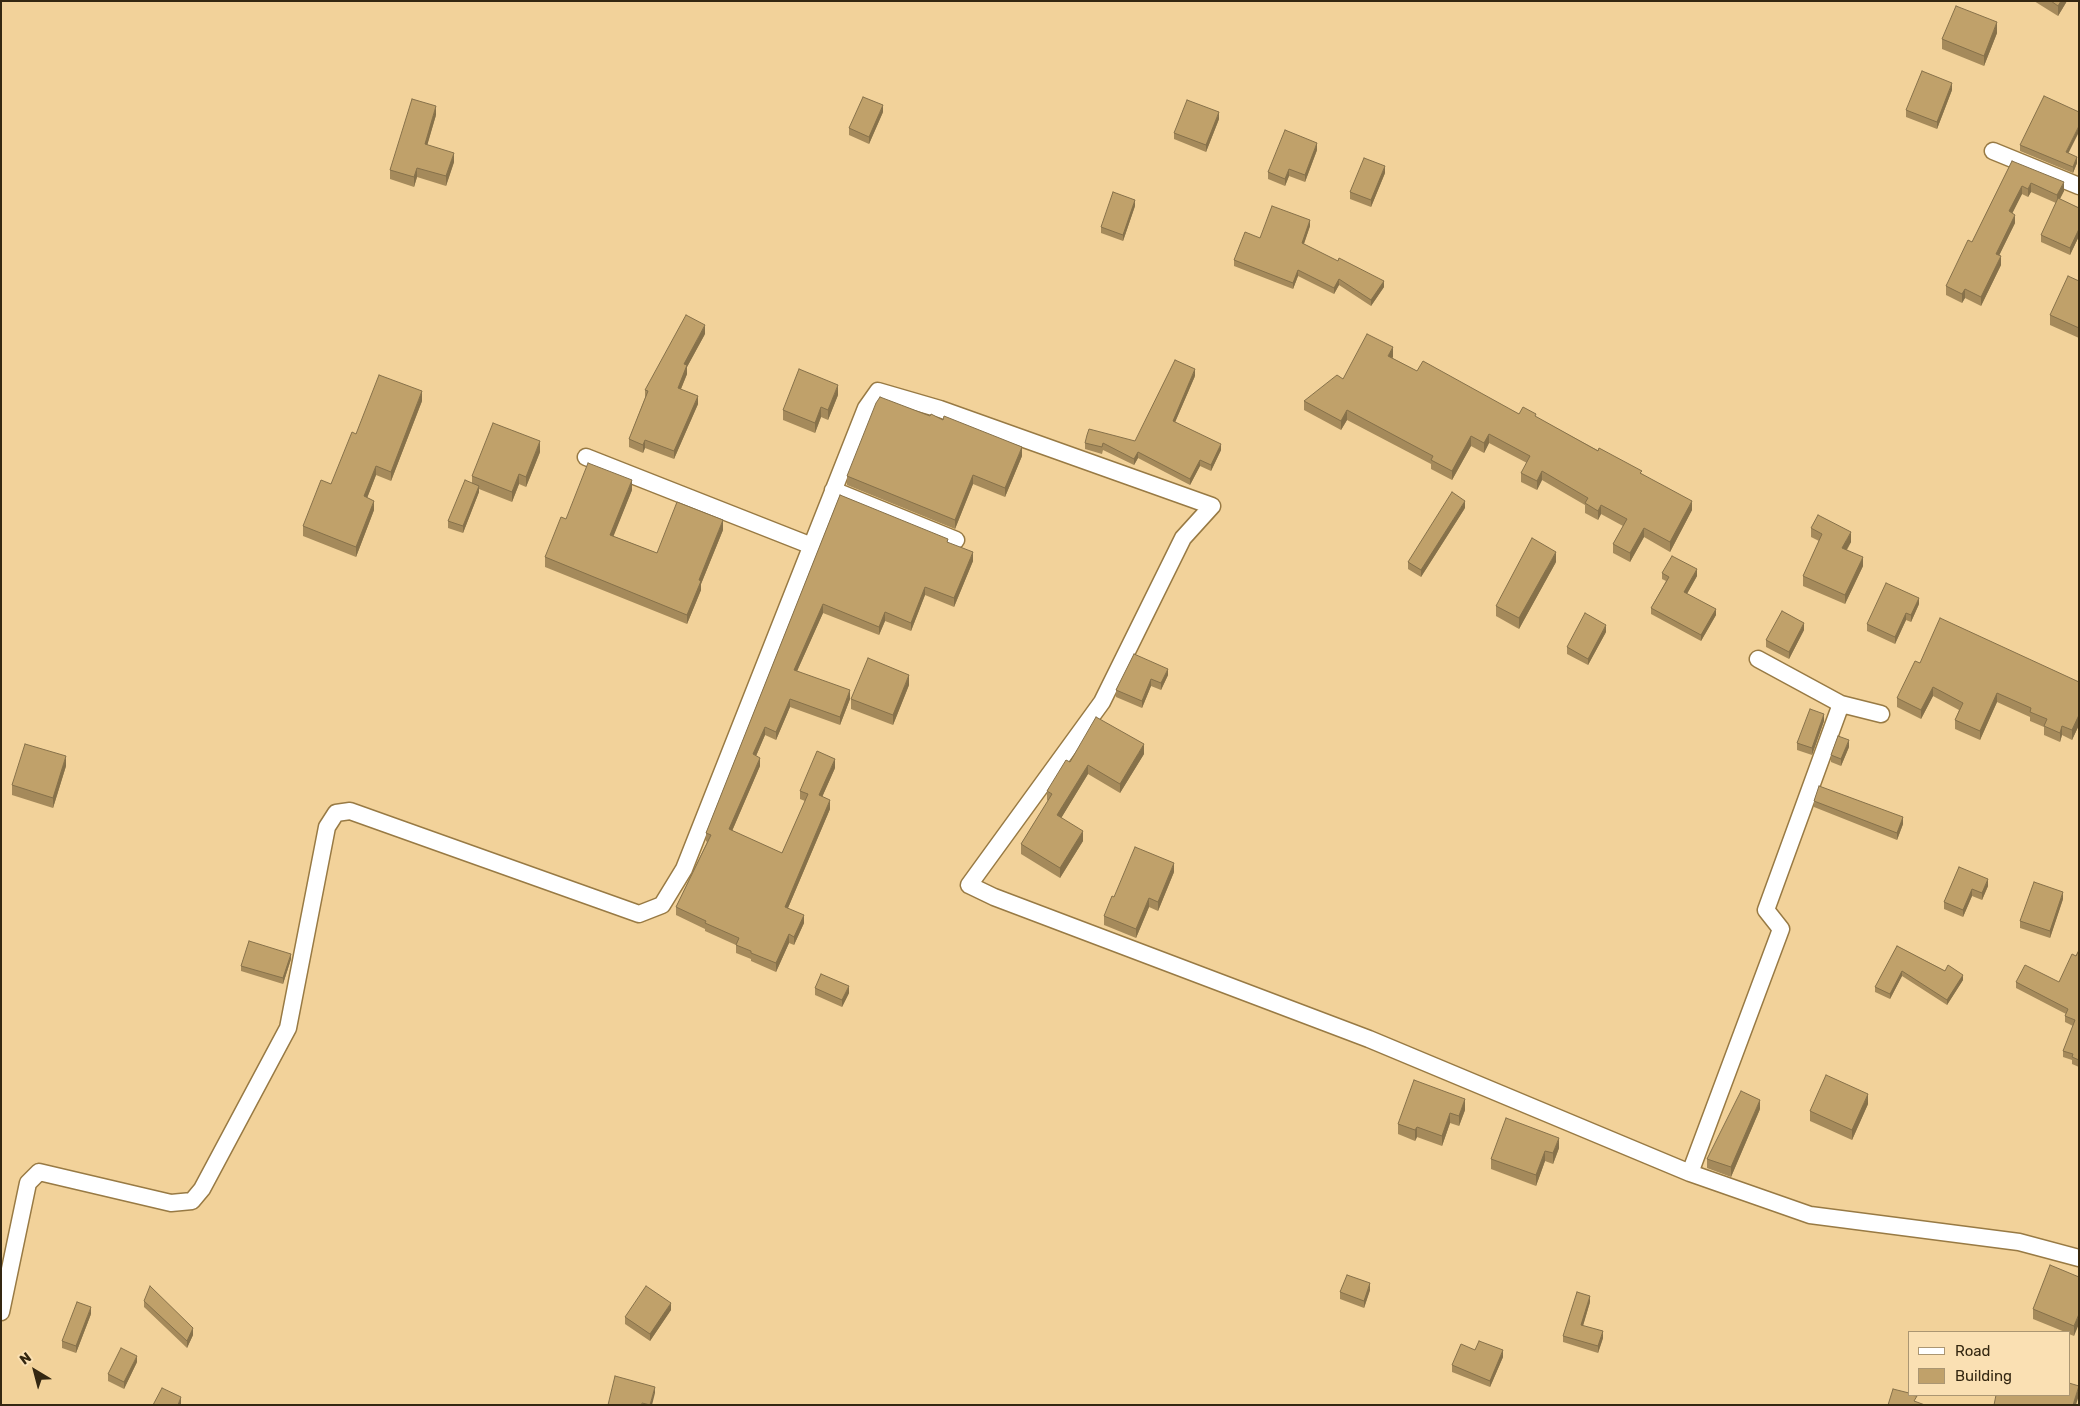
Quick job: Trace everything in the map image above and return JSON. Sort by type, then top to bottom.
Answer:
[{"type":"street","points":[[1993,151],[2079,186]]},
{"type":"street","points":[[1,1312],[28,1183],[39,1172],[171,1203],[192,1200],[202,1189],[288,1028],[327,827],[336,813],[350,811],[639,914],[662,905],[684,869],[866,408],[878,391],[940,409],[1212,506],[1183,538],[1102,702],[969,885],[994,897],[1369,1039],[1690,1173],[1810,1215],[2019,1242],[2079,1258]]},
{"type":"street","points":[[586,456],[812,546]]},
{"type":"street","points":[[833,490],[956,540]]},
{"type":"street","points":[[1758,659],[1841,704],[1882,714]]},
{"type":"street","points":[[1690,1173],[1781,929],[1766,910],[1841,704]]},
{"type":"building","points":[[2051,1],[2061,1],[2058,6]]},
{"type":"building","points":[[1956,6],[1997,22],[1984,56],[1942,39]]},
{"type":"building","points":[[1922,71],[1952,83],[1937,122],[1906,110]]},
{"type":"building","points":[[2044,96],[2079,112],[2079,126],[2066,152],[2077,157],[2073,167],[2020,145]]},
{"type":"building","points":[[863,97],[883,105],[869,137],[849,128]]},
{"type":"building","points":[[412,99],[436,106],[425,144],[454,153],[446,176],[417,168],[414,177],[390,170]]},
{"type":"building","points":[[1187,100],[1219,112],[1206,145],[1174,133]]},
{"type":"building","points":[[1285,130],[1317,143],[1305,175],[1289,169],[1285,179],[1268,172]]},
{"type":"building","points":[[1364,158],[1385,166],[1371,200],[1350,192]]},
{"type":"building","points":[[2012,161],[2064,182],[2057,195],[2031,183],[2028,189],[2022,186],[2009,211],[2015,215],[1996,254],[2001,256],[1981,297],[1965,289],[1962,294],[1946,286],[1968,240],[1972,242]]},
{"type":"building","points":[[1113,192],[1135,200],[1123,235],[1101,227]]},
{"type":"building","points":[[2058,198],[2079,208],[2079,229],[2070,248],[2041,235]]},
{"type":"building","points":[[1272,206],[1310,220],[1302,243],[1338,261],[1339,258],[1384,281],[1371,300],[1339,279],[1334,288],[1298,270],[1293,283],[1234,260],[1245,232],[1260,238]]},
{"type":"building","points":[[2068,276],[2079,281],[2079,328],[2050,315]]},
{"type":"building","points":[[686,315],[705,325],[684,364],[687,365],[678,388],[698,396],[674,451],[645,440],[643,445],[629,439],[648,391],[645,390]]},
{"type":"building","points":[[1367,334],[1393,347],[1388,356],[1417,371],[1423,361],[1519,414],[1523,407],[1536,414],[1535,416],[1598,451],[1599,448],[1642,471],[1640,473],[1692,501],[1670,542],[1644,528],[1630,553],[1613,544],[1627,519],[1601,505],[1598,511],[1585,503],[1588,498],[1542,471],[1537,481],[1521,473],[1530,456],[1489,434],[1484,443],[1471,436],[1452,471],[1431,460],[1433,456],[1347,410],[1341,421],[1304,401],[1337,375],[1343,379]]},
{"type":"building","points":[[1175,360],[1195,369],[1173,421],[1221,444],[1211,465],[1200,460],[1190,479],[1138,452],[1134,459],[1103,443],[1102,447],[1085,443],[1089,429],[1135,441]]},
{"type":"building","points":[[799,369],[838,385],[828,410],[821,407],[815,423],[783,410]]},
{"type":"building","points":[[379,375],[422,391],[391,472],[376,466],[364,496],[374,501],[356,547],[303,526],[321,480],[331,484],[352,432],[356,434]]},
{"type":"building","points":[[880,397],[930,416],[931,414],[943,420],[944,416],[1022,447],[1005,488],[973,475],[955,520],[847,476]]},
{"type":"building","points":[[493,423],[540,441],[526,477],[519,474],[512,492],[472,476]]},
{"type":"building","points":[[588,463],[632,480],[610,535],[657,553],[677,502],[723,520],[687,615],[545,557],[561,517],[566,519]]},
{"type":"building","points":[[465,480],[479,486],[463,526],[448,521]]},
{"type":"building","points":[[1452,492],[1465,501],[1421,570],[1408,562]]},
{"type":"building","points":[[840,495],[948,539],[947,542],[973,552],[954,598],[925,587],[911,623],[885,612],[879,627],[823,604],[794,670],[850,690],[840,717],[790,699],[776,732],[765,727],[753,754],[760,758],[729,829],[782,853],[808,794],[800,791],[817,751],[835,759],[819,795],[830,800],[785,907],[804,915],[794,937],[789,934],[776,963],[736,945],[739,938],[705,923],[706,921],[676,907],[711,835],[706,833]]},
{"type":"building","points":[[1818,515],[1851,532],[1842,548],[1863,557],[1845,595],[1803,576],[1822,534],[1811,528]]},
{"type":"building","points":[[1532,538],[1556,552],[1519,618],[1496,606]]},
{"type":"building","points":[[1672,556],[1697,569],[1684,592],[1716,609],[1701,635],[1651,608],[1669,577],[1662,573]]},
{"type":"building","points":[[1886,583],[1919,598],[1911,615],[1906,613],[1895,637],[1867,624]]},
{"type":"building","points":[[1782,611],[1804,623],[1789,652],[1766,640]]},
{"type":"building","points":[[1585,613],[1606,625],[1588,659],[1567,647]]},
{"type":"building","points":[[1940,618],[2079,682],[2079,715],[2072,730],[2062,726],[2060,733],[2044,726],[2047,719],[2030,712],[2031,708],[1997,693],[1980,731],[1955,720],[1963,703],[1933,687],[1921,710],[1897,698],[1915,661],[1920,663]]},
{"type":"building","points":[[1134,654],[1168,669],[1161,683],[1151,679],[1142,701],[1116,690]]},
{"type":"building","points":[[868,658],[909,675],[893,715],[851,699]]},
{"type":"building","points":[[1810,709],[1824,714],[1812,748],[1797,743]]},
{"type":"building","points":[[1096,717],[1144,744],[1120,784],[1088,765],[1057,815],[1083,831],[1060,868],[1021,844],[1052,794],[1047,791],[1066,760],[1070,762]]},
{"type":"building","points":[[1838,736],[1849,740],[1841,759],[1831,755]]},
{"type":"building","points":[[25,744],[66,756],[53,798],[12,785]]},
{"type":"building","points":[[1819,786],[1903,817],[1897,833],[1814,801]]},
{"type":"building","points":[[1135,847],[1174,863],[1158,902],[1149,898],[1136,929],[1104,916]]},
{"type":"building","points":[[1959,867],[1988,879],[1982,893],[1972,889],[1963,910],[1944,902]]},
{"type":"building","points":[[2034,882],[2063,892],[2050,931],[2020,921]]},
{"type":"building","points":[[249,941],[291,954],[283,978],[241,966]]},
{"type":"building","points":[[1897,946],[1945,971],[1948,965],[1963,975],[1947,1000],[1902,971],[1890,994],[1875,987]]},
{"type":"building","points":[[2079,950],[2079,1060],[2072,1057],[2073,1054],[2063,1051],[2075,1020],[2065,1016],[2068,1009],[2016,982],[2025,965],[2059,982],[2072,954],[2076,956]]},
{"type":"building","points":[[821,974],[849,986],[842,1000],[815,988]]},
{"type":"building","points":[[1826,1075],[1868,1094],[1852,1130],[1810,1111]]},
{"type":"building","points":[[1414,1080],[1465,1099],[1459,1116],[1450,1113],[1442,1136],[1417,1127],[1415,1130],[1398,1124]]},
{"type":"building","points":[[1741,1091],[1760,1100],[1731,1167],[1707,1159]]},
{"type":"building","points":[[1506,1118],[1559,1138],[1553,1153],[1545,1151],[1536,1175],[1491,1159]]},
{"type":"building","points":[[2050,1265],[2079,1277],[2079,1314],[2074,1326],[2033,1309]]},
{"type":"building","points":[[1347,1275],[1370,1283],[1364,1301],[1340,1292]]},
{"type":"building","points":[[150,1286],[193,1328],[187,1341],[144,1301]]},
{"type":"building","points":[[646,1286],[671,1303],[650,1334],[625,1317]]},
{"type":"building","points":[[1577,1292],[1590,1296],[1581,1325],[1603,1331],[1598,1346],[1563,1336]]},
{"type":"building","points":[[77,1302],[91,1307],[76,1346],[62,1341]]},
{"type":"building","points":[[1479,1341],[1503,1350],[1490,1381],[1452,1365],[1461,1344],[1475,1350]]},
{"type":"building","points":[[121,1348],[137,1356],[124,1382],[108,1374]]},
{"type":"building","points":[[615,1376],[655,1387],[650,1405],[642,1403],[642,1405],[608,1405]]},
{"type":"building","points":[[2070,1383],[2079,1386],[2073,1405],[1994,1405],[1996,1396],[2070,1396]]},
{"type":"building","points":[[162,1388],[181,1397],[178,1405],[153,1405]]},
{"type":"building","points":[[1893,1389],[1908,1393],[1908,1396],[1917,1396],[1914,1401],[1925,1405],[1888,1405]]}]
